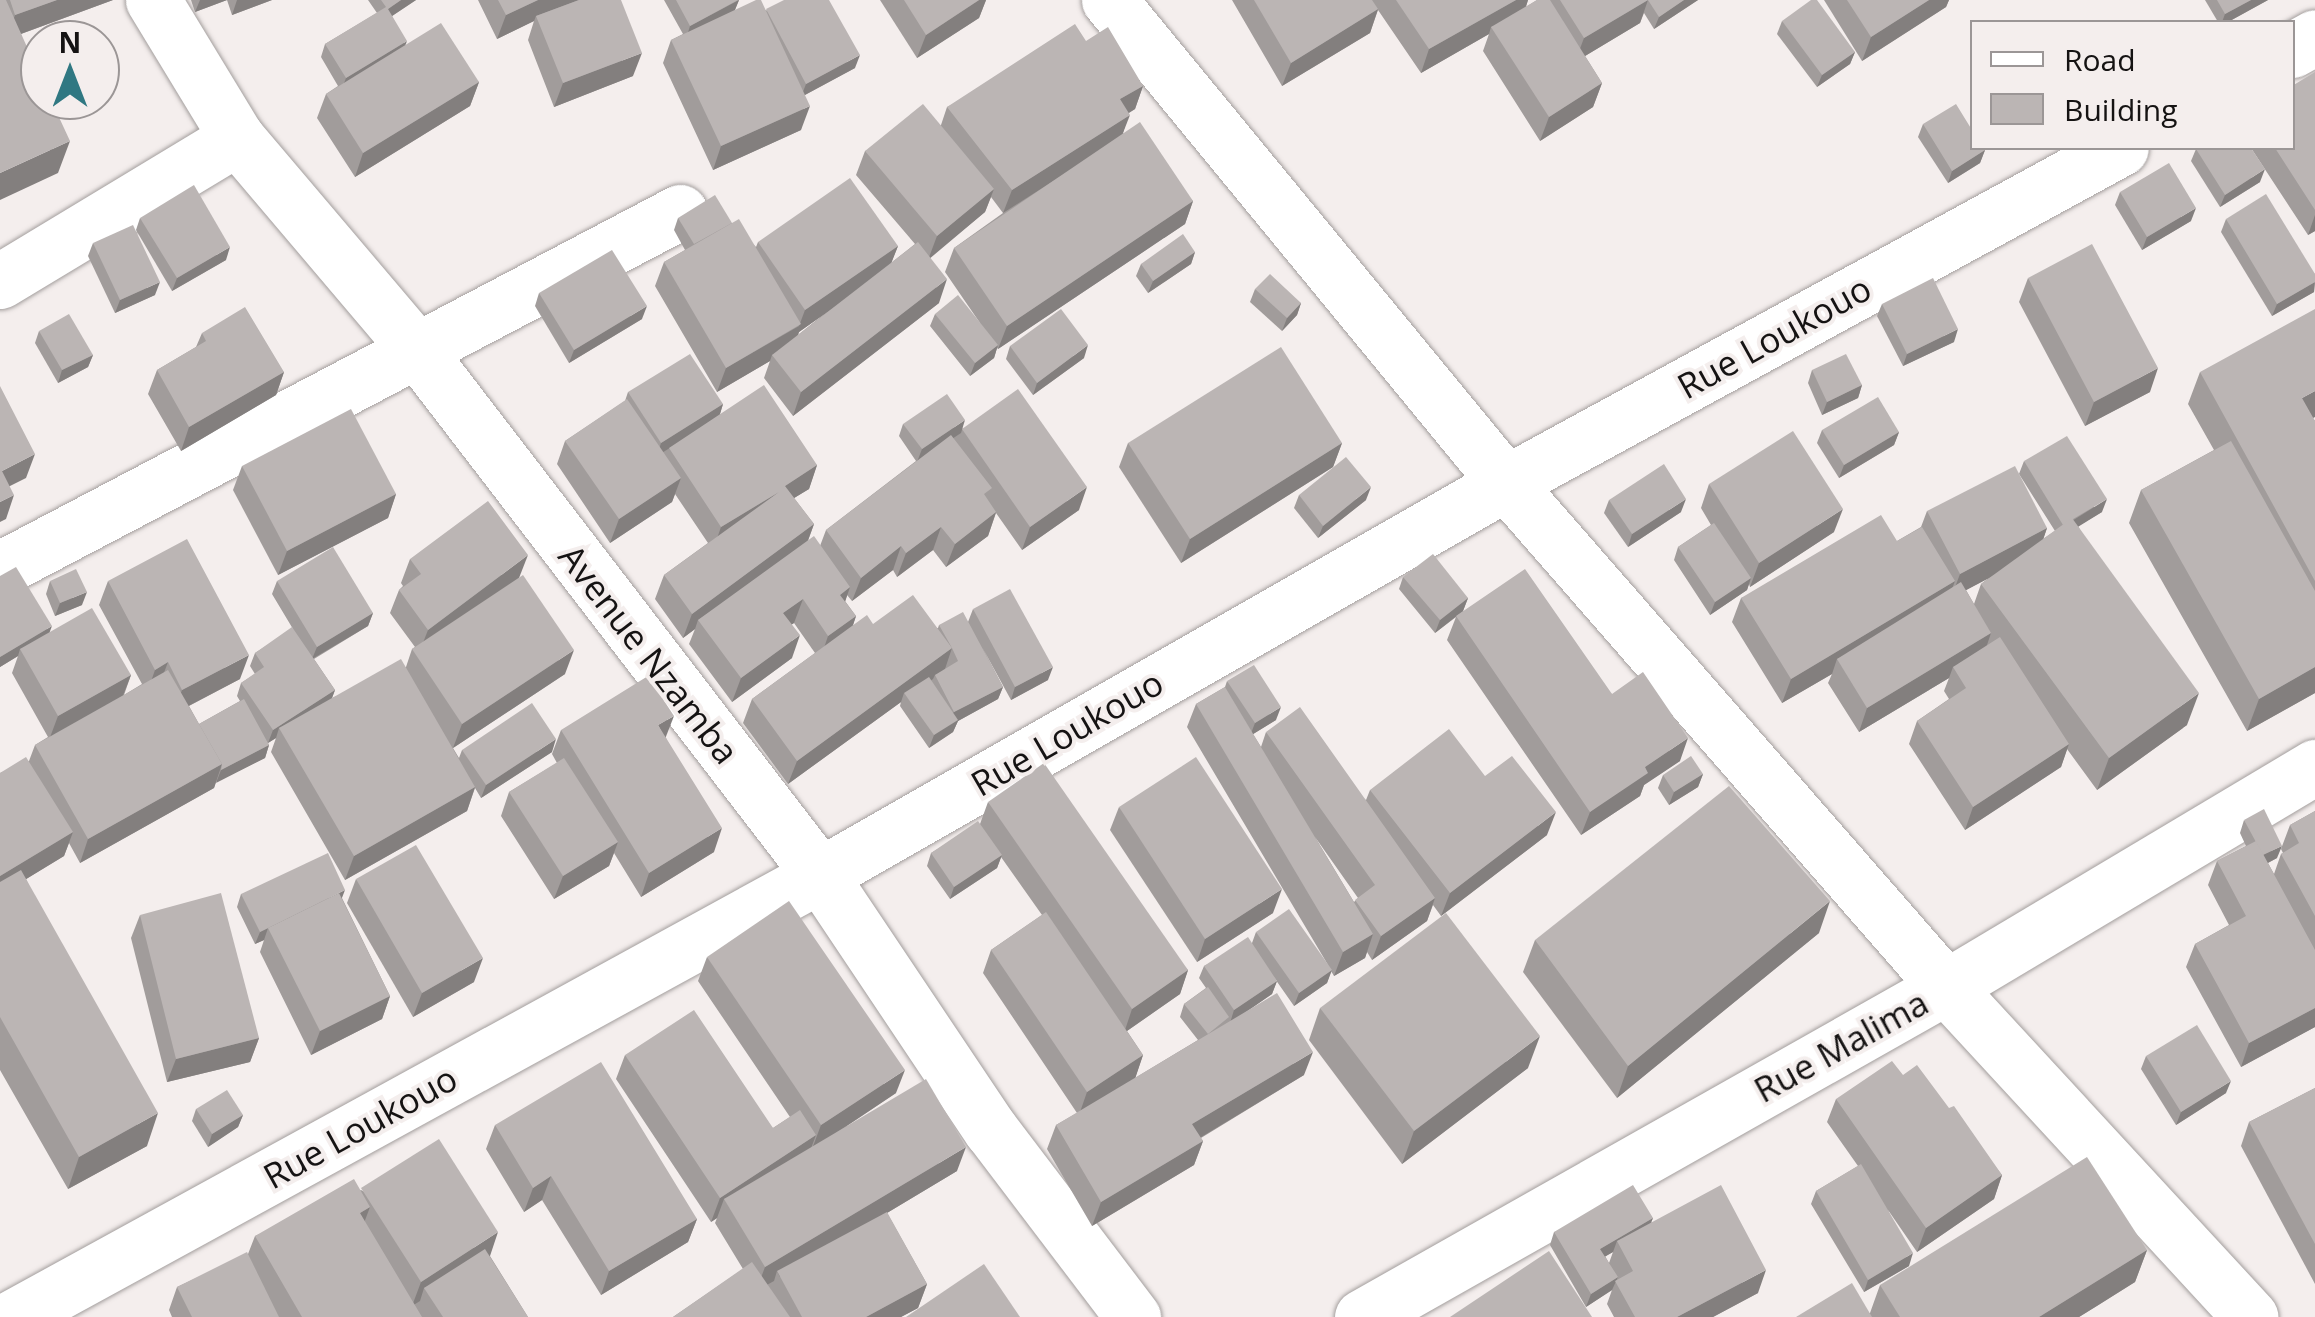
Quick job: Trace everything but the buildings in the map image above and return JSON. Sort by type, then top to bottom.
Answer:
[{"type":"street","name":"Avenue Nzamba","points":[[152,0],[237,138],[416,349],[820,875],[991,1130],[1134,1317]]},
{"type":"street","points":[[1109,0],[1506,482],[1946,987],[2251,1317]]},
{"type":"street","points":[[0,282],[237,138]]},
{"type":"street","name":"Rue Loukouo","points":[[13,1317],[820,875],[1506,482],[2117,150]]},
{"type":"street","points":[[0,569],[680,212]]},
{"type":"street","name":"Rue Malima","points":[[1362,1317],[1946,987],[2315,767]]}]
